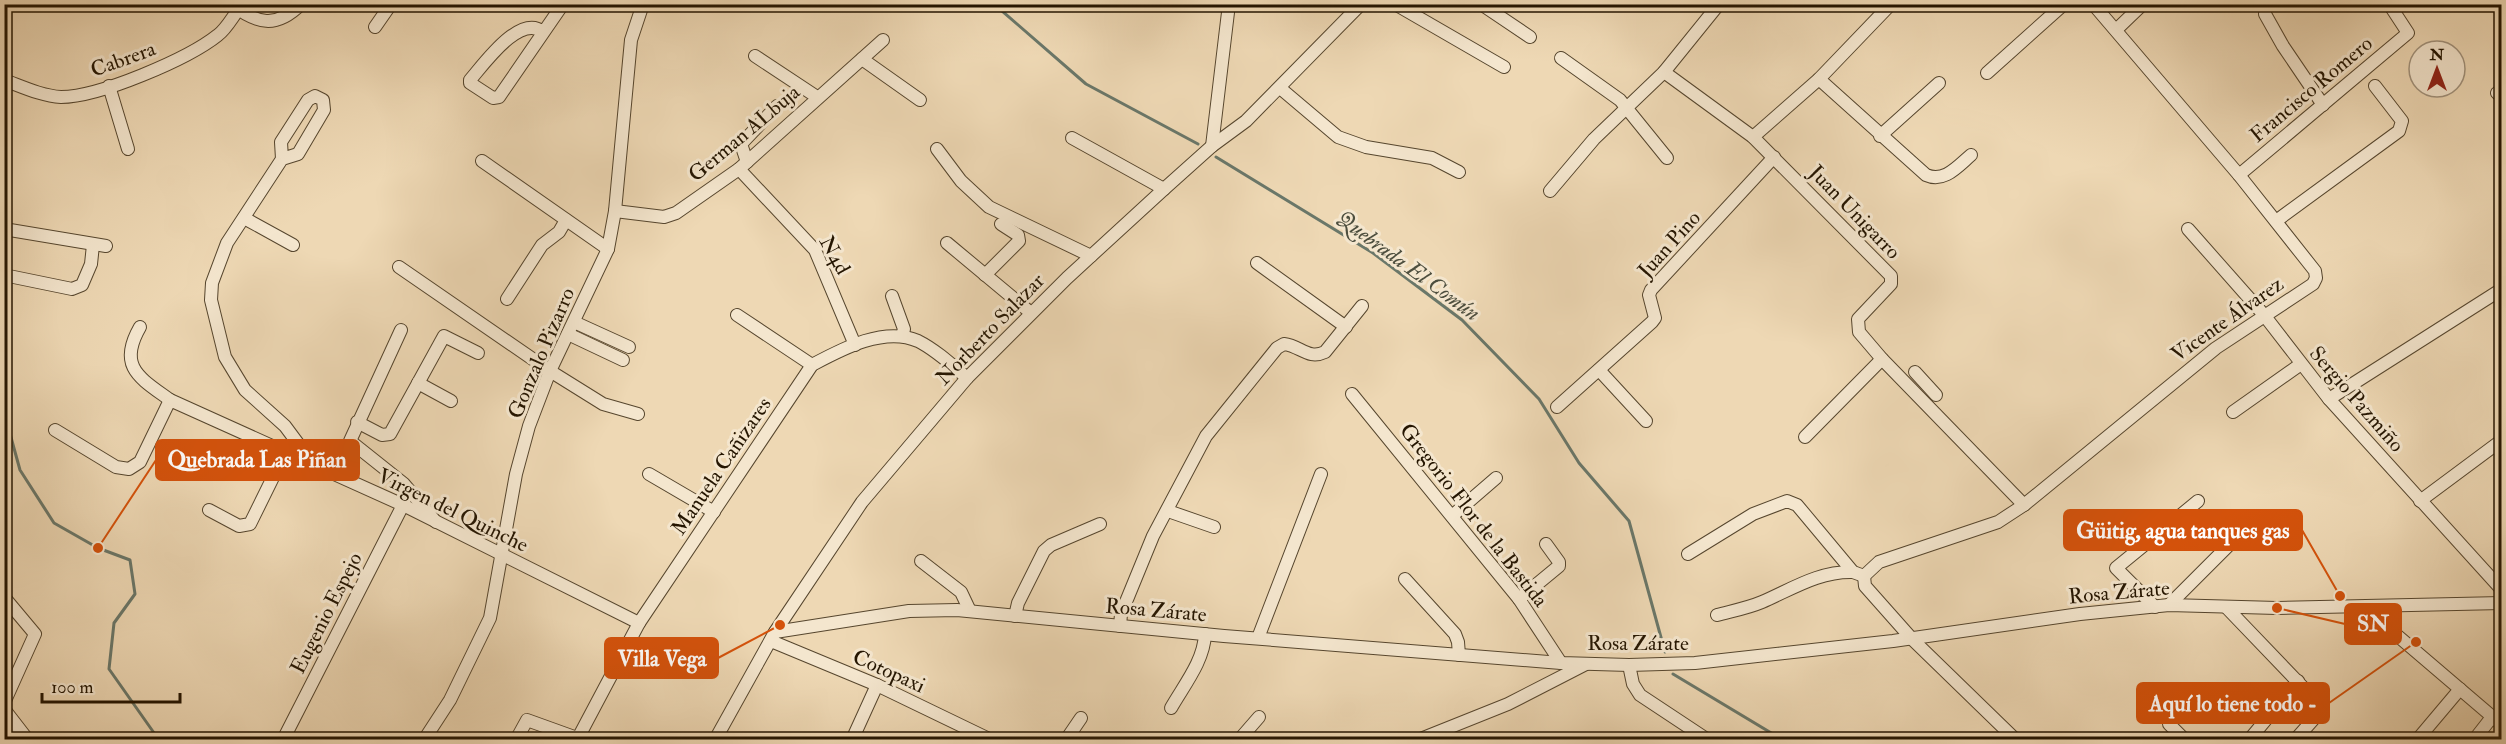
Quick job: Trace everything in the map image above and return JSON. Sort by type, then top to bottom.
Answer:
[{"type":"street","points":[[234,7],[253,19],[267,22],[284,19],[301,4]]},
{"type":"street","points":[[375,27],[391,4]]},
{"type":"street","points":[[543,32],[531,27],[516,32],[499,46],[470,80],[471,83],[496,99],[563,4]]},
{"type":"street","name":"Gonzalo Pizarro","points":[[424,740],[450,700],[490,618],[516,474],[529,426],[550,371],[608,249],[615,211],[628,62],[636,19],[643,4]]},
{"type":"street","points":[[1212,146],[1230,4]]},
{"type":"street","name":"Norberto Salazar","points":[[715,740],[773,636],[862,502],[967,378],[1091,256],[1212,146],[1246,121],[1361,4]]},
{"type":"street","points":[[1395,4],[1504,67]]},
{"type":"street","points":[[1481,4],[1530,37]]},
{"type":"street","points":[[1550,191],[1626,106],[1664,72],[1719,4]]},
{"type":"street","points":[[1753,137],[1819,79],[1891,4]]},
{"type":"street","points":[[1987,73],[2064,4]]},
{"type":"street","name":"Vicente Álvarez","points":[[1861,578],[1879,562],[1998,522],[2024,505],[2175,380],[2264,315],[2313,284],[2316,278],[2315,271],[2240,176],[2117,29],[2093,4]]},
{"type":"street","points":[[2117,29],[2143,4]]},
{"type":"street","name":"Francisco Romero","points":[[2240,176],[2408,33],[2389,4]]},
{"type":"street","name":"Cabrera","points":[[4,80],[37,93],[60,97],[76,96],[109,86],[190,54],[220,34],[234,7]]},
{"type":"street","points":[[2265,14],[2323,105]]},
{"type":"street","name":"German ALbuja","points":[[615,211],[664,217],[676,213],[743,165],[883,40]]},
{"type":"street","points":[[755,56],[817,97]]},
{"type":"street","points":[[1561,58],[1626,106],[1667,158]]},
{"type":"street","points":[[862,59],[920,100]]},
{"type":"street","name":"Juan Unigarro","points":[[1664,72],[1753,137],[1891,276],[1892,284],[1858,319],[1857,326],[1882,359],[2024,505]]},
{"type":"street","points":[[1819,79],[1916,169],[1934,179],[1943,178],[1971,155]]},
{"type":"street","points":[[1880,136],[1939,82]]},
{"type":"street","points":[[109,86],[128,149]]},
{"type":"street","points":[[2276,221],[2399,131],[2402,121],[2375,86]]},
{"type":"street","points":[[1280,88],[1338,137],[1366,147],[1432,158],[1459,172]]},
{"type":"street","points":[[282,159],[298,154],[324,110],[323,100],[315,96],[308,100],[281,142],[282,159],[227,243],[212,283],[211,300],[215,326],[225,357],[244,390],[285,426],[314,464]]},
{"type":"street","points":[[730,153],[777,106]]},
{"type":"street","points":[[1072,138],[1164,189]]},
{"type":"street","points":[[741,144],[743,165]]},
{"type":"street","points":[[937,149],[961,181],[989,207],[1091,256]]},
{"type":"street","name":"Juan Pino","points":[[1557,407],[1652,322],[1654,318],[1649,295],[1651,290],[1774,157]]},
{"type":"street","points":[[482,161],[608,249]]},
{"type":"street","name":"N4d","points":[[743,165],[815,250],[855,345]]},
{"type":"street","points":[[244,218],[293,245]]},
{"type":"street","points":[[507,299],[542,244],[559,232],[566,220]]},
{"type":"street","points":[[986,275],[1019,241],[1018,234],[1001,225]]},
{"type":"street","points":[[4,229],[100,245],[82,285],[72,289],[4,275]]},
{"type":"street","name":"Sergio Pazmiño","points":[[2188,229],[2264,315],[2329,399],[2502,590]]},
{"type":"street","points":[[947,243],[1031,314]]},
{"type":"street","points":[[1257,263],[1346,327]]},
{"type":"street","points":[[399,267],[550,371],[603,404],[638,414]]},
{"type":"street","points":[[2329,399],[2502,290]]},
{"type":"street","points":[[892,296],[904,329],[902,336]]},
{"type":"street","points":[[1119,626],[1121,614],[1154,536],[1206,436],[1277,348],[1284,344],[1291,345],[1306,354],[1319,355],[1325,352],[1362,306]]},
{"type":"street","points":[[737,315],[812,365],[855,345],[885,337],[902,336],[918,341],[936,352],[967,378]]},
{"type":"street","name":"Virgen del Quinche","points":[[140,327],[130,348],[129,359],[134,371],[170,400],[403,505],[639,623]]},
{"type":"street","points":[[571,328],[629,348]]},
{"type":"street","points":[[571,328],[623,360]]},
{"type":"street","points":[[401,330],[350,441],[404,484],[422,501],[437,523]]},
{"type":"street","points":[[357,422],[381,435],[390,434],[444,336],[478,353]]},
{"type":"street","points":[[1805,437],[1882,359]]},
{"type":"street","points":[[2233,412],[2301,364]]},
{"type":"street","name":"Manuela Cañizares","points":[[577,739],[639,623],[812,365]]},
{"type":"street","points":[[1599,369],[1646,421]]},
{"type":"street","points":[[1911,390],[1919,376],[1936,394]]},
{"type":"street","points":[[418,383],[451,401]]},
{"type":"street","name":"Gregorio Flor de la Bastida","points":[[1352,394],[1519,599],[1560,663]]},
{"type":"street","points":[[55,430],[116,467],[129,469],[140,462],[170,400]]},
{"type":"street","points":[[2421,501],[2502,440]]},
{"type":"street","points":[[209,510],[239,526],[250,524],[286,451]]},
{"type":"street","points":[[649,474],[714,512]]},
{"type":"street","points":[[1258,638],[1320,474]]},
{"type":"street","points":[[1452,516],[1496,478]]},
{"type":"street","points":[[1688,554],[1753,514],[1787,501],[1797,505],[1912,639],[2016,740]]},
{"type":"street","points":[[2155,607],[2116,568],[2198,501]]},
{"type":"street","name":"Eugenio Espejo","points":[[283,740],[403,505]]},
{"type":"street","points":[[1167,511],[1214,527]]},
{"type":"street","points":[[1015,616],[1018,603],[1044,551],[1051,544],[1100,524]]},
{"type":"street","points":[[2169,605],[2234,540]]},
{"type":"street","points":[[1519,599],[1559,566],[1559,562],[1546,544]]},
{"type":"street","points":[[921,561],[962,592],[970,611]]},
{"type":"street","points":[[1717,615],[1761,603],[1807,580],[1837,572],[1861,578]]},
{"type":"street","points":[[1405,579],[1455,634],[1459,655]]},
{"type":"street","points":[[4,597],[35,634],[4,703]]},
{"type":"street","name":"Rosa Zárate","points":[[773,636],[909,611],[970,611],[1204,634],[1459,655],[1560,663],[1629,665],[1695,663],[1912,639],[2080,614],[2169,605],[2365,608],[2502,603]]},
{"type":"street","points":[[2226,607],[2298,681],[2321,710],[2295,740]]},
{"type":"street","points":[[2365,608],[2497,721],[2474,740]]},
{"type":"street","points":[[1171,708],[1200,658],[1204,646],[1204,634]]},
{"type":"street","name":"Cotopaxi","points":[[773,636],[976,736],[991,740]]},
{"type":"street","points":[[1418,740],[1508,704],[1587,664]]},
{"type":"street","points":[[1629,665],[1633,684],[1640,695],[1708,740]]},
{"type":"street","points":[[2249,740],[2298,681]]},
{"type":"street","points":[[852,740],[877,686]]},
{"type":"street","points":[[2417,740],[2460,688]]},
{"type":"street","points":[[4,709],[28,740]]},
{"type":"street","points":[[1239,740],[1259,717]]},
{"type":"street","points":[[1066,740],[1081,718]]},
{"type":"street","points":[[516,740],[527,720],[577,739]]},
{"type":"street","points":[[2169,724],[2185,740]]},
{"type":"street","points":[[4,729],[14,740]]},
{"type":"waterway","name":"Quebrada El Común","points":[[994,4],[1086,84],[1198,144]]},
{"type":"waterway","name":"Quebrada El Común","points":[[1216,157],[1373,253],[1462,320],[1539,399],[1579,463],[1629,521],[1665,652]]},
{"type":"waterway","points":[[4,412],[20,470],[54,523],[98,548],[130,560],[135,594],[114,623],[109,669],[159,740]]},
{"type":"waterway","name":"Quebrada El Común","points":[[1673,674],[1783,740]]},
{"type":"place","name":"Quebrada Las Piñan","points":[[98,548]]},
{"type":"place","name":"Güitig, agua tanques gas","points":[[2340,596]]},
{"type":"place","name":"SN","points":[[2277,608]]},
{"type":"place","name":"Villa Vega","points":[[780,625]]},
{"type":"place","name":"Aquí lo tiene todo -","points":[[2416,642]]}]
